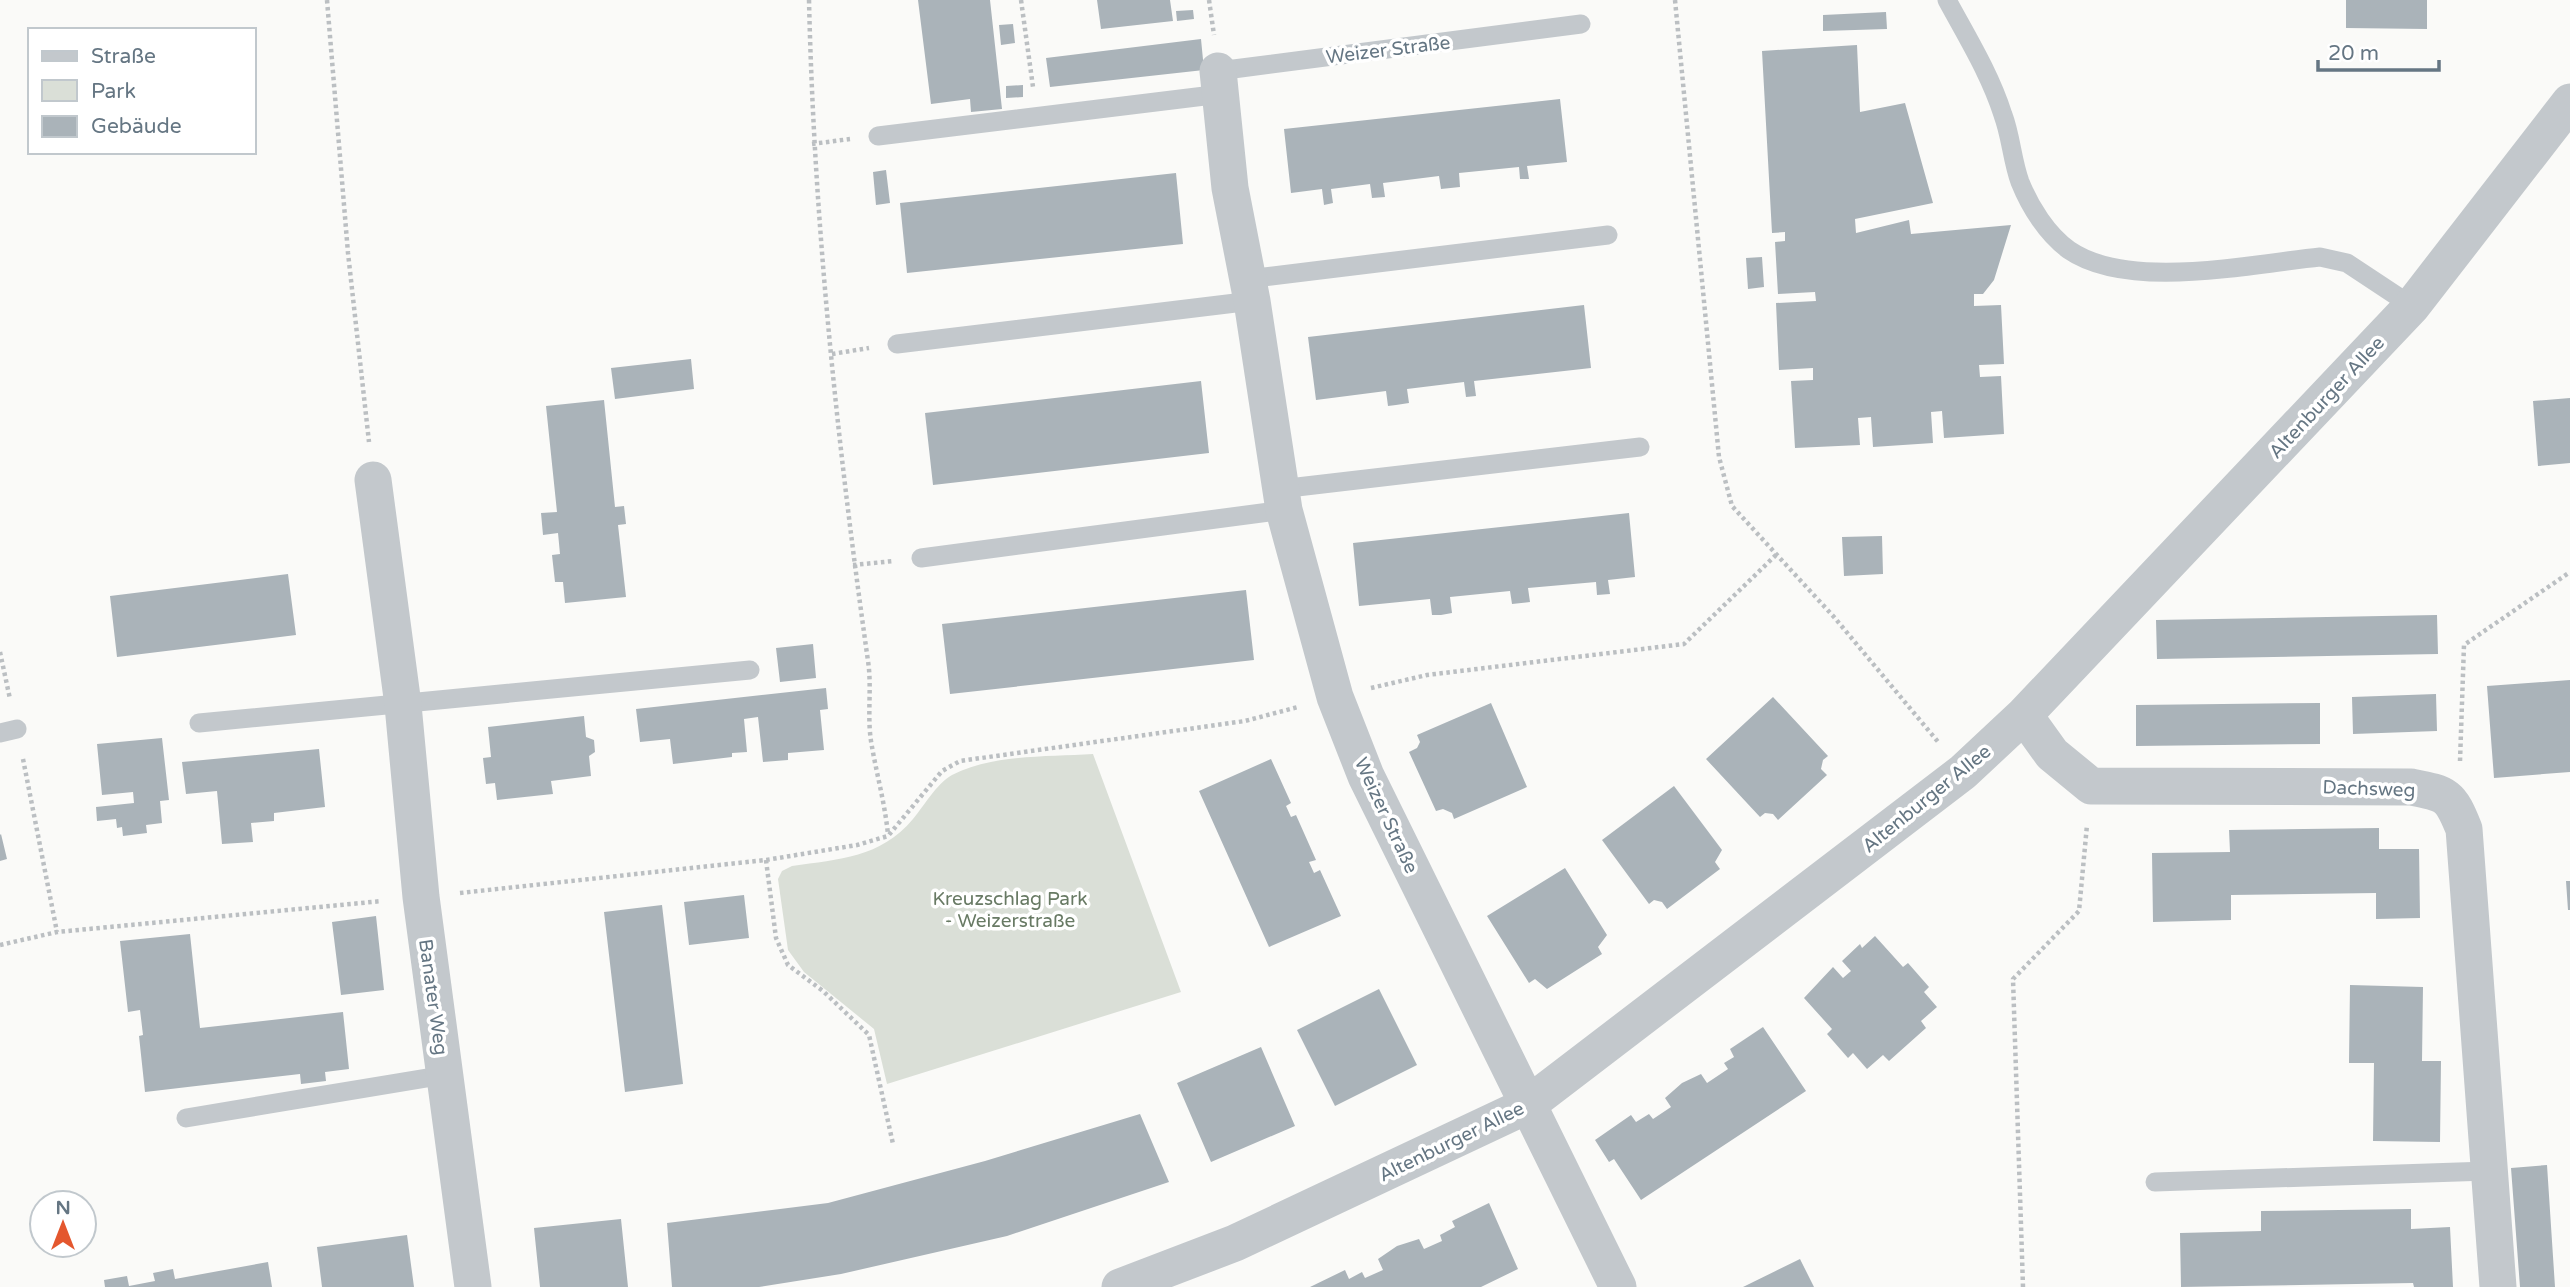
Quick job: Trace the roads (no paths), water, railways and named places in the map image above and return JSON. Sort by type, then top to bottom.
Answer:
[{"type":"street","name":"Weizer Straße","points":[[1220,82],[1230,188],[1282,499],[1335,697],[1366,776],[1618,1287]]},
{"type":"street","name":"Altenburger Allee","points":[[1120,1287],[1235,1243],[1527,1106],[1963,772],[2024,715],[2412,306],[2570,102]]},
{"type":"street","name":"Banater Weg","points":[[373,480],[403,705],[421,897],[473,1287]]},
{"type":"street","name":"Dachsweg","points":[[2024,715],[2052,754],[2091,786],[2411,786],[2442,793],[2452,799],[2464,829],[2488,1171]]},
{"type":"street","points":[[2488,1171],[2498,1287]]},
{"type":"lane","points":[[1947,0],[1980,60],[2003,114],[2020,181],[2040,220],[2070,251],[2115,268],[2167,273],[2320,257],[2335,259],[2347,263],[2412,306]]},
{"type":"lane","name":"Weizer Straße","points":[[878,135],[1037,119],[1220,82],[1581,24]]},
{"type":"lane","points":[[897,344],[1608,235]]},
{"type":"lane","points":[[921,558],[1282,499],[1640,447]]},
{"type":"lane","points":[[199,723],[750,670]]},
{"type":"lane","points":[[186,1118],[445,1075]]},
{"type":"lane","points":[[2155,1182],[2488,1171]]},
{"type":"park label","name":"Kreuzschlag Park - Weizerstraße","points":[[1010,909]]}]
